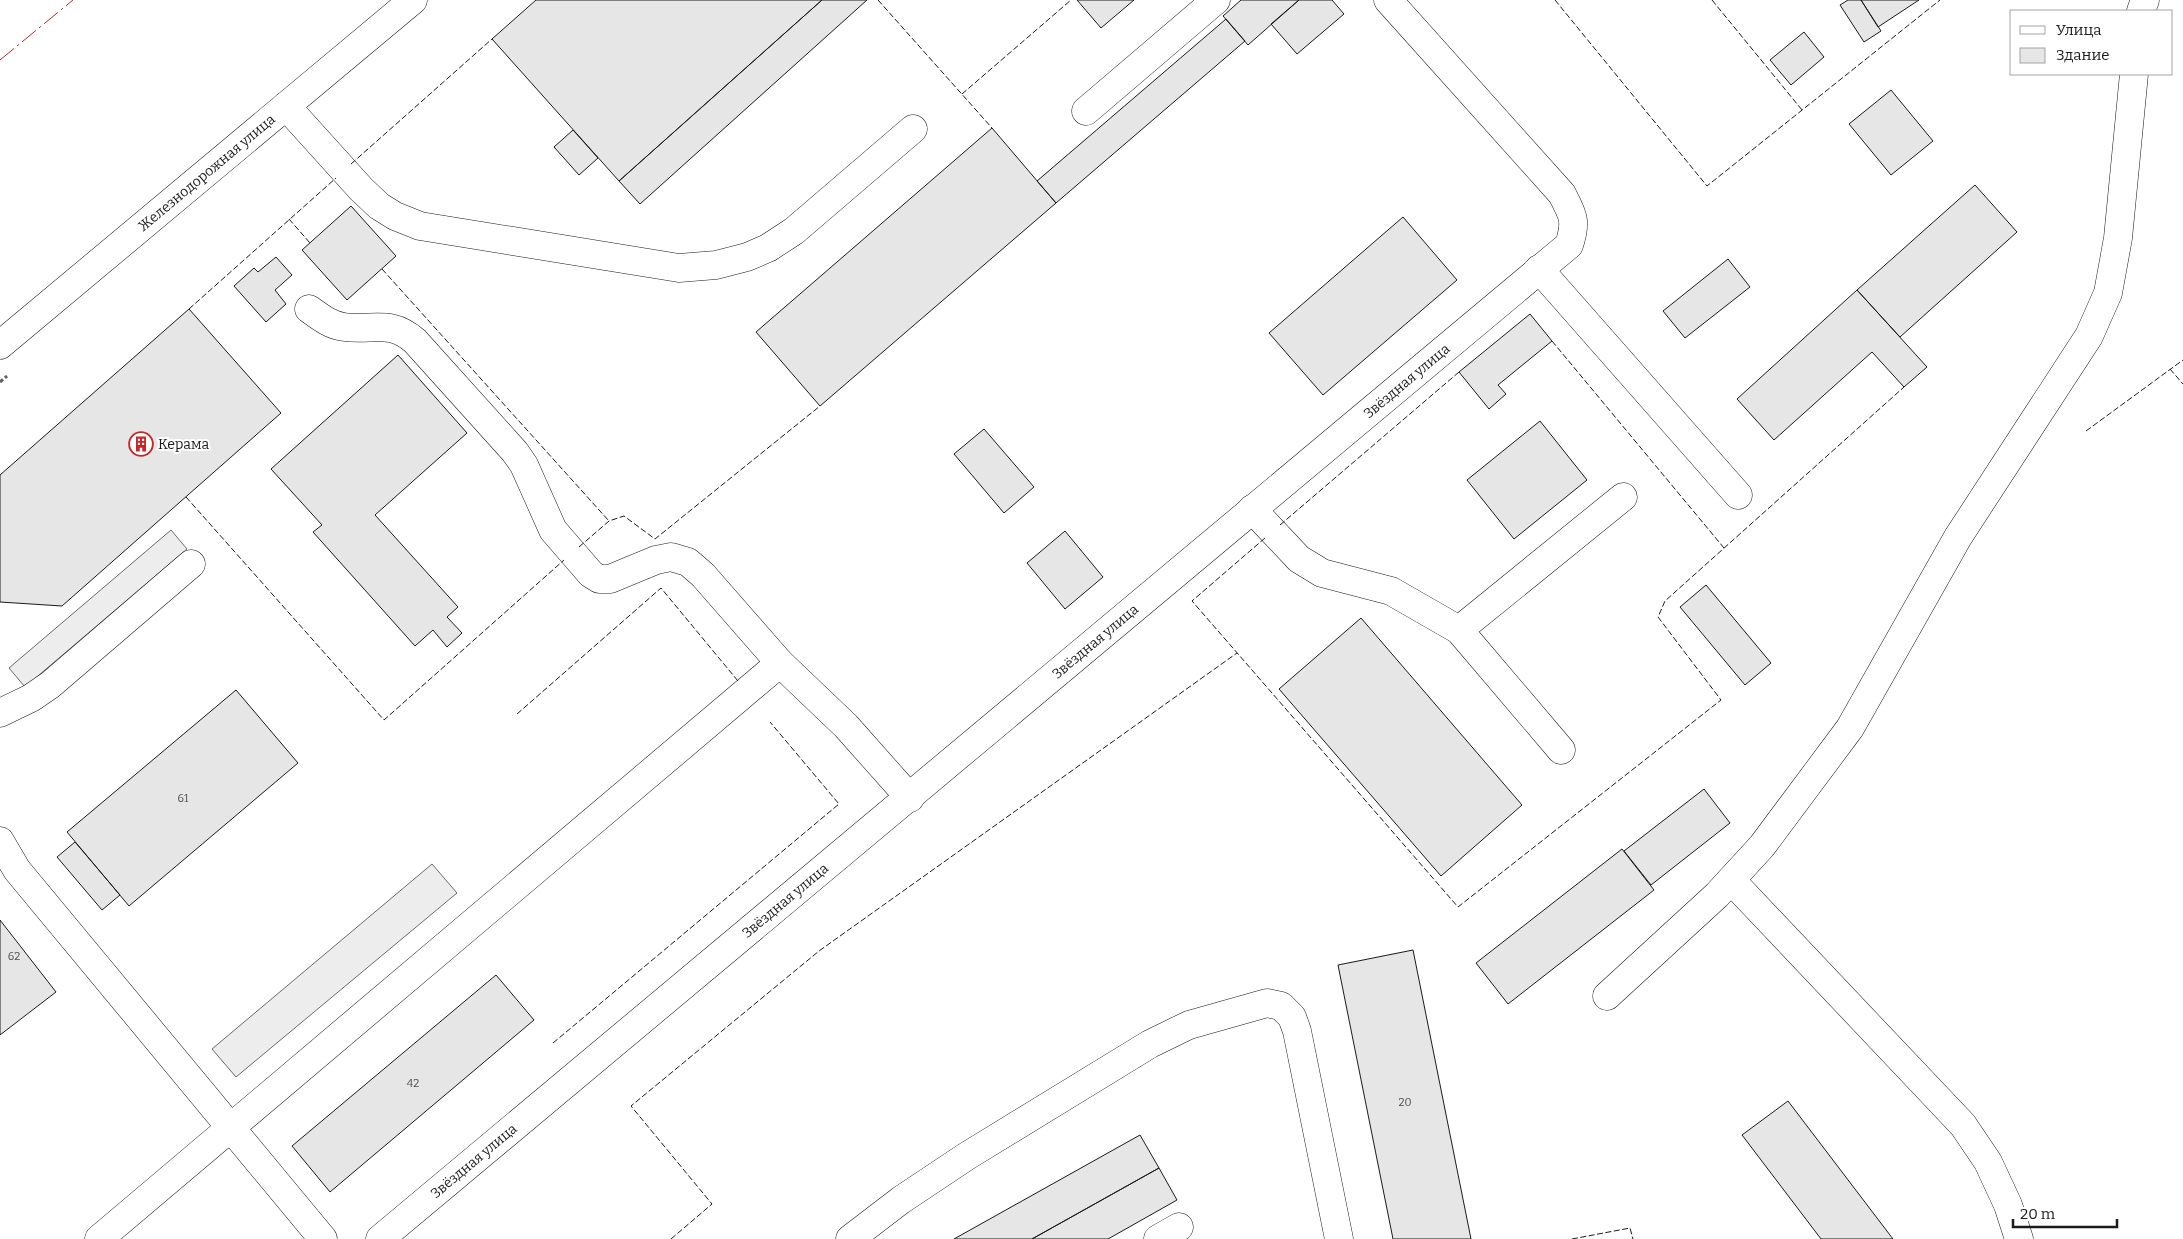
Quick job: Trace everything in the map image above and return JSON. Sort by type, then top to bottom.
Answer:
[{"type":"street","name":"Железнодорожная улица","points":[[0,345],[412,0]]},
{"type":"street","points":[[1086,111],[1216,0]]},
{"type":"street","name":"Звёздная улица","points":[[380,1239],[910,798],[1569,244],[1575,227],[1570,209],[1562,194],[1388,0]]},
{"type":"street","points":[[1607,996],[1717,895],[1762,846],[1850,728],[1958,537],[2089,336],[2108,293],[2118,238],[2134,75]]},
{"type":"street","points":[[286,106],[361,189],[378,206],[395,216],[420,226],[679,268],[716,265],[747,257],[768,248],[794,231],[913,129]]},
{"type":"street","points":[[1539,269],[1738,495]]},
{"type":"street","points":[[309,309],[325,321],[343,327],[385,326],[404,331],[415,340],[515,452],[524,465],[553,530],[591,574],[599,579],[610,579],[656,560],[672,557],[688,562],[703,575],[780,663],[846,726],[910,798]]},
{"type":"street","points":[[1459,630],[1623,497]]},
{"type":"street","points":[[1252,509],[1299,559],[1322,573],[1391,591],[1459,630],[1561,750]]},
{"type":"street","points":[[0,713],[31,698],[50,684],[191,564]]},
{"type":"street","points":[[99,1239],[780,663]]},
{"type":"street","points":[[0,841],[17,870],[323,1239]]},
{"type":"street","points":[[1731,880],[1963,1125],[1988,1162],[2008,1205],[2019,1239]]},
{"type":"street","points":[[850,1239],[901,1200],[959,1161],[1150,1044],[1189,1025],[1267,1002],[1281,1006],[1292,1017],[1297,1031],[1339,1239]]},
{"type":"shaded area","points":[[171,530],[187,549],[25,687],[9,668]]},
{"type":"shaded area","points":[[432,864],[457,893],[236,1077],[212,1049]]},
{"type":"building","points":[[536,0],[822,0],[619,181],[492,39]]},
{"type":"building","points":[[822,0],[867,0],[640,204],[619,181]]},
{"type":"building","points":[[1077,0],[1134,0],[1101,28]]},
{"type":"building","points":[[1241,0],[1299,0],[1248,45],[1223,16]]},
{"type":"building","points":[[1299,0],[1332,0],[1344,14],[1297,54],[1271,24]]},
{"type":"building","points":[[1848,0],[1861,0],[1881,31],[1864,42],[1840,5]]},
{"type":"building","points":[[1861,0],[1919,0],[1878,27]]},
{"type":"building","points":[[1226,19],[1245,41],[1056,203],[1037,181]]},
{"type":"building","points":[[1804,32],[1824,57],[1791,85],[1770,60]]},
{"type":"building","points":[[1891,90],[1933,141],[1891,175],[1849,124]]},
{"type":"building","points":[[992,128],[1056,203],[820,406],[756,332]]},
{"type":"building","points":[[573,130],[598,158],[579,175],[554,147]]},
{"type":"building","points":[[1975,185],[2017,232],[1900,337],[1857,290]]},
{"type":"building","points":[[351,206],[396,256],[347,300],[302,250]]},
{"type":"building","points":[[1403,217],[1457,280],[1323,395],[1269,333]]},
{"type":"building","points":[[276,257],[292,275],[275,290],[286,304],[266,322],[234,286],[254,268],[258,272]]},
{"type":"building","points":[[1728,259],[1750,287],[1685,338],[1663,311]]},
{"type":"building","points":[[1857,290],[1927,367],[1904,387],[1872,352],[1774,440],[1737,399]]},
{"type":"building","name":"Керама","points":[[189,309],[281,413],[62,606],[0,602],[0,475]]},
{"type":"building","points":[[1530,314],[1552,341],[1498,385],[1506,394],[1489,409],[1459,372]]},
{"type":"building","points":[[398,355],[467,433],[375,515],[458,607],[447,617],[462,633],[447,647],[433,630],[415,646],[313,532],[322,525],[271,469]]},
{"type":"building","points":[[1540,421],[1587,480],[1514,539],[1467,480]]},
{"type":"building","points":[[984,429],[1034,487],[1004,513],[954,454]]},
{"type":"building","points":[[1065,531],[1103,577],[1065,609],[1027,563]]},
{"type":"building","points":[[1706,585],[1771,663],[1745,685],[1680,607]]},
{"type":"building","points":[[1361,618],[1522,805],[1441,876],[1279,689]]},
{"type":"building","points":[[236,690],[298,763],[129,906],[67,832]]},
{"type":"building","points":[[1704,789],[1730,823],[1651,885],[1624,851]]},
{"type":"building","points":[[75,842],[120,895],[102,910],[57,857]]},
{"type":"building","points":[[1622,849],[1654,890],[1508,1004],[1476,963]]},
{"type":"building","points":[[0,920],[56,992],[0,1035]]},
{"type":"building","points":[[1413,950],[1471,1239],[1393,1239],[1338,965]]},
{"type":"building","points":[[496,975],[534,1020],[330,1192],[292,1146]]},
{"type":"building","points":[[1788,1101],[1893,1239],[1821,1239],[1742,1135]]},
{"type":"building","points":[[1140,1135],[1159,1168],[1032,1239],[954,1239]]},
{"type":"building","points":[[1159,1168],[1177,1200],[1108,1239],[1032,1239]]},
{"type":"fence","points":[[878,0],[992,128]]},
{"type":"fence","points":[[962,94],[1071,0]]},
{"type":"fence","points":[[1555,0],[1707,186],[1940,0]]},
{"type":"fence","points":[[1712,0],[1802,110]]},
{"type":"fence","points":[[351,164],[492,39]]},
{"type":"fence","points":[[189,309],[336,178]]},
{"type":"fence","points":[[289,219],[310,243]]},
{"type":"fence","points":[[382,269],[609,521]]},
{"type":"fence","points":[[1552,341],[1724,548]]},
{"type":"fence","points":[[2086,431],[2183,360]]},
{"type":"fence","points":[[2170,369],[2183,384]]},
{"type":"fence","points":[[1280,525],[1459,372]]},
{"type":"fence","points":[[1265,538],[1192,601],[1458,907],[1721,700],[1658,617],[1665,601],[1904,387]]},
{"type":"fence","points":[[579,547],[609,521],[624,516],[655,539],[820,406]]},
{"type":"fence","points":[[186,497],[384,720],[564,560]]},
{"type":"fence","points":[[517,714],[661,588],[738,681]]},
{"type":"fence","points":[[671,1239],[712,1204],[631,1106],[819,951],[1237,653]]},
{"type":"fence","points":[[553,1043],[839,804],[770,722]]},
{"type":"fence","points":[[1572,1239],[1630,1228],[1633,1239]]},
{"type":"power","points":[[0,60],[73,0]]},
{"type":"place","name":"Керама","points":[[141,444]]}]
